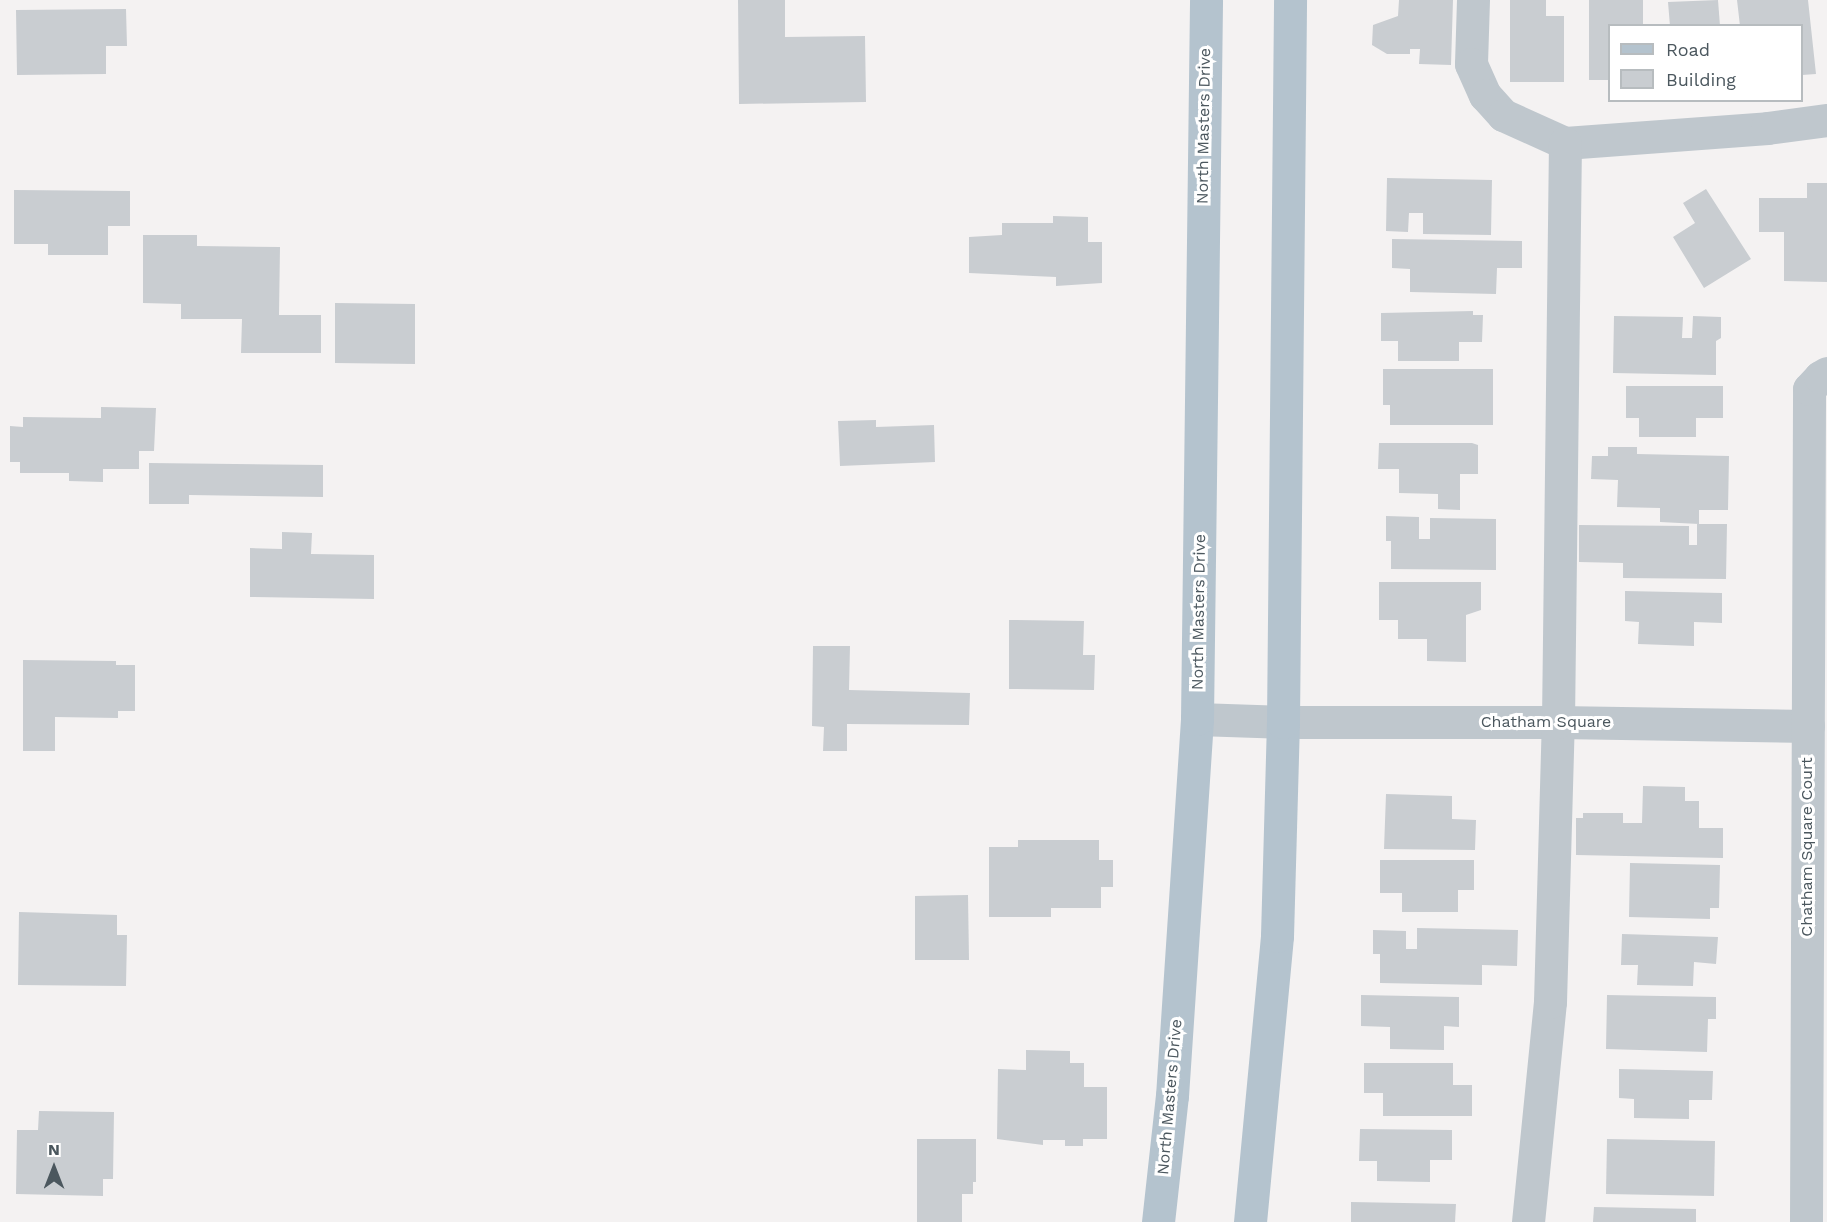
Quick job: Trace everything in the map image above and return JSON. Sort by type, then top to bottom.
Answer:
[{"type":"main road","name":"North Masters Drive","points":[[1158,1222],[1172,1096],[1197,719],[1206,0]]},
{"type":"main road","points":[[1250,1222],[1277,936],[1283,722],[1290,0]]},
{"type":"street","points":[[1473,0],[1471,64],[1485,95],[1503,115],[1565,143],[1767,128],[1827,120]]},
{"type":"street","points":[[1528,1222],[1550,1002],[1558,722],[1565,143]]},
{"type":"street","name":"Chatham Square Court","points":[[1806,1222],[1817,1053],[1814,712],[1818,473],[1809,389],[1827,373]]},
{"type":"street","name":"Chatham Square","points":[[1283,722],[1558,722],[1814,712]]},
{"type":"street","points":[[1197,719],[1283,722]]},
{"type":"building","points":[[738,0],[785,0],[785,37],[865,36],[866,102],[739,104]]},
{"type":"building","points":[[1399,0],[1453,0],[1451,65],[1419,64],[1420,49],[1410,49],[1410,54],[1387,54],[1372,45],[1373,25],[1398,16]]},
{"type":"building","points":[[1510,0],[1546,0],[1546,16],[1564,16],[1564,82],[1510,82]]},
{"type":"building","points":[[1589,0],[1643,0],[1643,24],[1608,24],[1608,80],[1589,80]]},
{"type":"building","points":[[1718,0],[1720,24],[1670,24],[1668,2]]},
{"type":"building","points":[[1737,0],[1808,0],[1816,74],[1803,75],[1803,24],[1740,24]]},
{"type":"building","points":[[126,9],[127,46],[106,46],[106,74],[17,75],[16,10]]},
{"type":"building","points":[[1387,178],[1492,180],[1491,235],[1423,234],[1423,213],[1409,213],[1408,232],[1386,231]]},
{"type":"building","points":[[1807,183],[1827,183],[1827,282],[1784,281],[1784,232],[1759,232],[1759,198],[1807,198]]},
{"type":"building","points":[[1706,189],[1751,259],[1704,288],[1673,237],[1695,223],[1683,203]]},
{"type":"building","points":[[14,190],[130,191],[130,226],[108,226],[108,255],[48,255],[48,244],[14,244]]},
{"type":"building","points":[[1053,216],[1088,217],[1088,242],[1102,242],[1102,283],[1056,286],[1056,277],[969,273],[969,237],[1002,235],[1002,223],[1053,223]]},
{"type":"building","points":[[143,235],[197,235],[197,246],[280,247],[279,315],[321,315],[321,353],[241,353],[242,319],[181,319],[181,304],[143,303]]},
{"type":"building","points":[[1392,239],[1522,241],[1522,268],[1497,268],[1496,294],[1410,292],[1410,269],[1392,268]]},
{"type":"building","points":[[335,303],[415,304],[415,364],[335,363]]},
{"type":"building","points":[[1473,311],[1473,315],[1483,315],[1482,342],[1459,342],[1459,361],[1398,361],[1398,341],[1381,341],[1381,313]]},
{"type":"building","points":[[1614,316],[1683,317],[1682,338],[1692,338],[1693,316],[1721,317],[1721,338],[1716,341],[1716,375],[1613,373]]},
{"type":"building","points":[[1383,369],[1493,369],[1493,425],[1390,425],[1390,405],[1383,405]]},
{"type":"building","points":[[1626,386],[1723,386],[1723,418],[1696,418],[1696,437],[1639,437],[1639,418],[1626,418]]},
{"type":"building","points":[[101,407],[156,408],[154,451],[139,451],[139,469],[103,469],[103,482],[69,481],[69,473],[20,473],[20,462],[10,462],[10,426],[23,427],[23,417],[101,418]]},
{"type":"building","points":[[876,420],[876,427],[934,425],[935,462],[840,466],[838,421]]},
{"type":"building","points":[[1379,443],[1472,443],[1478,445],[1478,474],[1460,474],[1460,510],[1438,509],[1438,494],[1399,493],[1399,469],[1378,469]]},
{"type":"building","points":[[1608,447],[1637,447],[1637,454],[1729,456],[1728,510],[1699,510],[1699,524],[1660,522],[1660,508],[1617,507],[1618,480],[1591,479],[1592,456],[1608,456]]},
{"type":"building","points":[[149,463],[323,465],[323,497],[189,495],[189,504],[149,504]]},
{"type":"building","points":[[1386,516],[1419,517],[1419,539],[1430,539],[1430,518],[1496,519],[1496,570],[1391,569],[1391,541],[1386,541]]},
{"type":"building","points":[[1697,524],[1727,524],[1726,579],[1623,578],[1623,563],[1579,562],[1579,525],[1689,526],[1689,545],[1697,545]]},
{"type":"building","points":[[282,532],[312,533],[311,554],[374,555],[374,599],[250,597],[250,548],[282,549]]},
{"type":"building","points":[[1379,582],[1481,582],[1481,610],[1466,615],[1466,662],[1427,661],[1427,639],[1398,639],[1398,620],[1379,620]]},
{"type":"building","points":[[1625,591],[1722,593],[1722,623],[1694,622],[1694,646],[1638,644],[1639,622],[1625,621]]},
{"type":"building","points":[[1009,620],[1084,621],[1083,655],[1095,655],[1094,690],[1009,689]]},
{"type":"building","points":[[813,646],[850,646],[849,690],[970,693],[969,725],[847,724],[847,751],[823,751],[824,727],[812,726]]},
{"type":"building","points":[[23,660],[116,661],[116,665],[135,665],[135,711],[118,711],[118,718],[55,717],[55,751],[23,751]]},
{"type":"building","points":[[1643,786],[1685,787],[1685,801],[1699,801],[1699,828],[1723,828],[1723,858],[1576,855],[1576,818],[1583,818],[1583,813],[1623,813],[1623,823],[1642,823]]},
{"type":"building","points":[[1386,794],[1452,796],[1452,819],[1476,820],[1475,850],[1384,849]]},
{"type":"building","points":[[1018,840],[1099,840],[1099,860],[1113,860],[1113,887],[1101,887],[1101,908],[1051,908],[1051,917],[989,917],[989,847],[1018,847]]},
{"type":"building","points":[[1380,860],[1474,860],[1474,890],[1458,890],[1458,912],[1402,912],[1402,893],[1380,893]]},
{"type":"building","points":[[1630,863],[1720,865],[1719,908],[1710,908],[1710,919],[1629,917]]},
{"type":"building","points":[[968,895],[969,960],[915,960],[915,896]]},
{"type":"building","points":[[19,912],[117,915],[117,935],[127,935],[126,986],[18,985]]},
{"type":"building","points":[[1417,928],[1518,930],[1517,966],[1482,965],[1482,985],[1380,983],[1380,954],[1373,954],[1373,930],[1406,931],[1406,949],[1417,949]]},
{"type":"building","points":[[1622,934],[1718,937],[1716,964],[1694,962],[1693,986],[1637,985],[1638,965],[1621,965]]},
{"type":"building","points":[[1361,995],[1459,997],[1459,1027],[1444,1026],[1444,1050],[1390,1049],[1390,1027],[1361,1026]]},
{"type":"building","points":[[1607,995],[1716,997],[1716,1019],[1708,1019],[1707,1052],[1606,1049]]},
{"type":"building","points":[[1026,1050],[1070,1051],[1070,1063],[1084,1063],[1084,1087],[1107,1087],[1107,1139],[1083,1139],[1083,1146],[1065,1146],[1065,1140],[1043,1140],[1043,1145],[997,1139],[998,1069],[1026,1070]]},
{"type":"building","points":[[1364,1063],[1453,1063],[1453,1085],[1472,1085],[1472,1116],[1383,1116],[1383,1093],[1364,1093]]},
{"type":"building","points":[[1619,1069],[1713,1071],[1712,1100],[1689,1100],[1689,1119],[1634,1118],[1634,1099],[1619,1098]]},
{"type":"building","points":[[39,1111],[114,1112],[113,1179],[103,1179],[103,1196],[16,1194],[17,1130],[38,1130]]},
{"type":"building","points":[[1360,1129],[1452,1130],[1452,1160],[1430,1160],[1430,1182],[1377,1181],[1377,1161],[1359,1161]]},
{"type":"building","points":[[917,1139],[976,1139],[976,1182],[973,1182],[973,1194],[962,1194],[962,1222],[917,1222]]},
{"type":"building","points":[[1607,1139],[1715,1141],[1714,1196],[1606,1194]]},
{"type":"building","points":[[1351,1202],[1456,1204],[1455,1222],[1351,1222]]},
{"type":"building","points":[[1594,1207],[1696,1209],[1696,1222],[1593,1222]]}]
